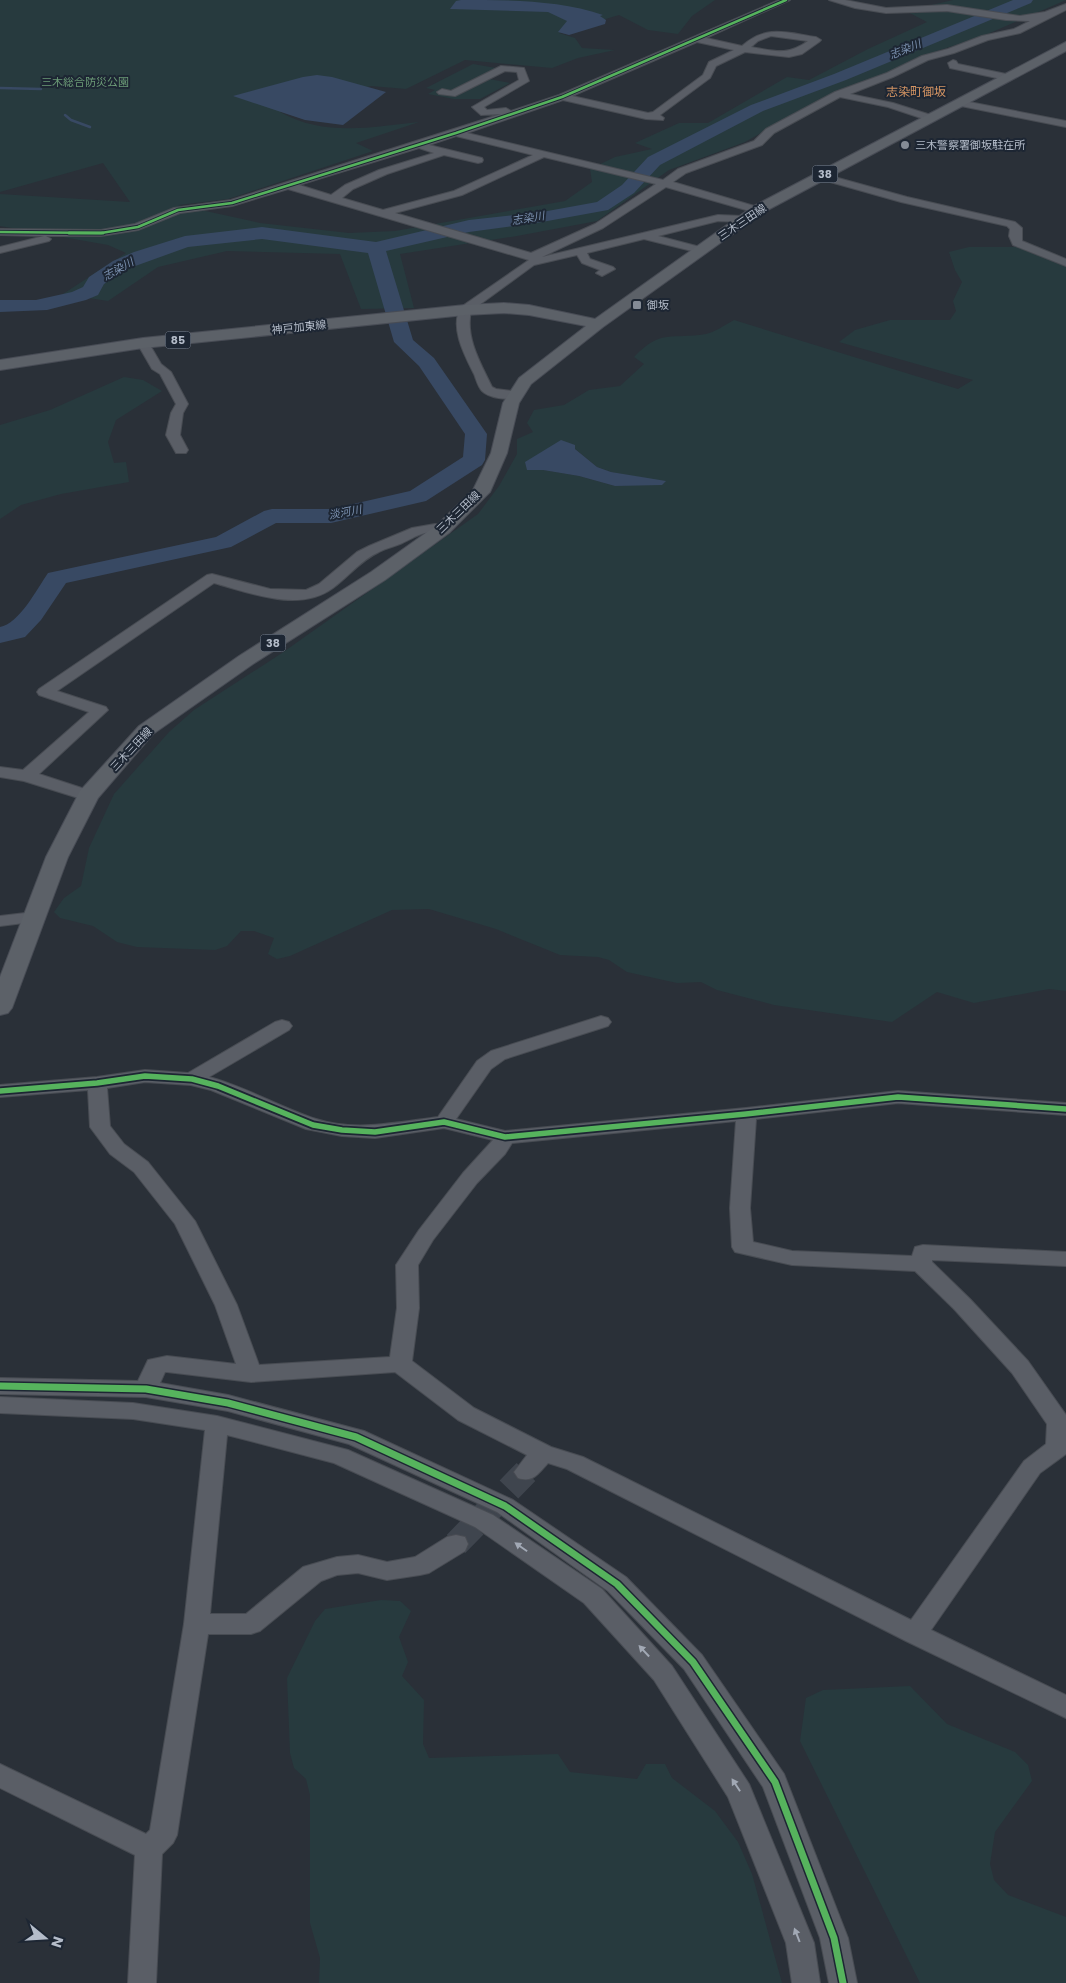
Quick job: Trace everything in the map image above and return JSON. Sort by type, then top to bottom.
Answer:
[{"type":"main road","name":"三木三田線","points":[[0,1008],[57,857],[88,796],[146,730],[246,660],[378,576],[443,529],[481,492],[499,453],[511,403],[525,381],[598,324],[742,219],[1066,46]]},
{"type":"main road","name":"神戸加東線","points":[[0,365],[143,343],[465,310],[504,308],[529,310],[598,324]]},
{"type":"street","points":[[0,232],[101,234],[123,231],[138,227],[178,210],[232,203],[290,186],[562,97],[786,0]]},
{"type":"street","points":[[833,0],[892,11],[936,8],[960,9],[1011,20],[1049,14]]},
{"type":"street","points":[[892,11],[930,0]]},
{"type":"street","points":[[515,395],[494,393],[487,389],[466,340],[463,316],[465,310],[537,258],[599,226],[634,205],[682,171],[758,143],[770,131],[838,94],[890,75],[925,58],[951,51],[984,38],[1017,31],[1066,7]]},
{"type":"street","points":[[646,116],[656,114],[707,76],[712,64],[745,48],[755,38],[770,32],[816,40],[796,54],[745,48],[696,38]]},
{"type":"street","points":[[953,63],[953,66],[1006,77]]},
{"type":"street","points":[[442,92],[452,94],[504,68],[521,70],[524,81],[477,107],[485,113],[520,111]]},
{"type":"street","points":[[838,94],[890,105],[930,118]]},
{"type":"street","points":[[562,97],[646,116],[669,119]]},
{"type":"street","points":[[959,103],[1066,124]]},
{"type":"street","points":[[456,133],[663,183],[757,210]]},
{"type":"street","points":[[420,144],[442,152],[478,160]]},
{"type":"street","points":[[333,198],[349,187],[383,172],[442,152]]},
{"type":"street","points":[[384,213],[458,193],[543,154]]},
{"type":"street","points":[[820,176],[905,200],[1011,224],[1016,228],[1015,236],[1017,243],[1066,262]]},
{"type":"street","points":[[290,186],[537,258],[580,251],[718,218],[742,219]]},
{"type":"street","points":[[0,250],[68,234]]},
{"type":"street","points":[[644,236],[700,250]]},
{"type":"street","points":[[580,251],[586,260],[609,269],[602,273]]},
{"type":"street","points":[[143,343],[156,366],[165,372],[182,404],[177,413],[173,435],[181,450]]},
{"type":"street","points":[[28,776],[100,710],[45,692],[212,578],[270,594],[306,594],[321,590],[371,550],[396,541],[418,529],[431,527],[443,529]]},
{"type":"street","points":[[0,772],[28,776],[88,796]]},
{"type":"street","points":[[0,921],[34,918]]},
{"type":"street","points":[[444,1122],[484,1065],[498,1055],[601,1022]]},
{"type":"street","points":[[192,1079],[282,1026]]},
{"type":"street","points":[[0,1091],[97,1083],[145,1076],[192,1079],[218,1086],[313,1125],[342,1130],[375,1132],[444,1122],[506,1137],[898,1097],[1066,1109]]},
{"type":"street","points":[[97,1083],[100,1127],[117,1149],[141,1167],[184,1221],[226,1304],[251,1374]]},
{"type":"street","points":[[746,1114],[740,1208],[743,1247],[792,1258],[921,1264],[962,1304],[1020,1367],[1059,1423],[1062,1448],[1032,1467],[915,1634]]},
{"type":"street","points":[[400,1364],[408,1308],[407,1265],[426,1235],[470,1178],[498,1149],[506,1137]]},
{"type":"street","points":[[921,1264],[924,1252],[1066,1259]]},
{"type":"street","points":[[146,1389],[156,1366],[167,1364],[251,1374],[400,1364],[466,1414],[543,1453],[575,1463],[915,1634],[1066,1707]]},
{"type":"street","points":[[0,1386],[146,1389],[228,1403],[356,1437],[505,1506],[617,1584],[694,1662],[775,1782],[834,1938],[843,1983]]},
{"type":"street","points":[[0,1405],[134,1411],[217,1424],[340,1456],[484,1521],[592,1596],[663,1673],[740,1792],[800,1943],[806,1983]]},
{"type":"street","points":[[142,1983],[146,1876],[149,1849],[163,1835],[197,1624],[217,1424]]},
{"type":"street","points":[[526,1472],[543,1453]]},
{"type":"street","points":[[197,1624],[251,1624],[312,1574],[337,1566],[358,1564],[387,1571],[420,1566],[456,1544]]},
{"type":"street","points":[[0,1775],[149,1849]]},
{"type":"green space","name":"三木総合防災公園","points":[[0,0],[715,0],[692,16],[678,34],[648,30],[619,15],[559,33],[575,38],[582,48],[615,50],[578,58],[552,68],[465,60],[406,89],[371,86],[280,112],[314,125],[331,127],[366,128],[419,122],[356,143],[373,151],[228,199],[178,205],[260,223],[349,233],[395,231],[565,201],[592,182],[590,169],[615,157],[652,149],[635,143],[679,123],[708,123],[787,77],[809,80],[868,49],[927,22],[906,11],[953,0],[1066,0],[983,36],[916,58],[876,79],[829,95],[745,142],[669,170],[597,221],[517,236],[400,254],[414,308],[361,309],[340,254],[227,251],[158,267],[108,301],[63,294],[126,253],[108,245],[0,226],[0,194],[130,202],[103,163],[0,192]]},
{"type":"green space","points":[[473,64],[496,68],[479,77],[510,83],[480,99],[454,99],[428,94],[435,90],[426,88]]},
{"type":"green space","points":[[969,247],[1017,247],[1066,267],[1066,991],[1049,989],[974,1003],[937,992],[892,1022],[774,1005],[717,990],[701,982],[677,983],[627,972],[609,960],[598,957],[560,955],[496,929],[429,909],[392,910],[290,956],[277,959],[268,954],[274,938],[254,931],[241,931],[227,946],[215,950],[137,947],[117,942],[93,926],[60,918],[54,912],[64,898],[81,886],[89,848],[114,794],[169,732],[194,710],[282,653],[478,514],[499,486],[517,454],[517,439],[533,432],[527,423],[534,410],[564,405],[589,390],[620,386],[644,364],[634,357],[652,342],[667,337],[706,334],[734,320],[958,389],[973,380],[839,342],[855,330],[890,320],[950,320],[956,311],[953,301],[962,282],[955,270],[949,252]],"holes":[[[574,448],[597,467],[611,472],[665,482],[615,486],[579,476],[543,470]]]},
{"type":"green space","points":[[124,377],[143,380],[162,391],[116,420],[108,442],[114,463],[126,462],[129,482],[61,494],[21,505],[0,519],[0,425],[50,410]]},
{"type":"green space","points":[[381,1600],[400,1601],[411,1611],[399,1637],[408,1662],[402,1676],[424,1700],[423,1744],[429,1758],[558,1754],[570,1772],[637,1779],[646,1764],[665,1764],[672,1778],[715,1811],[738,1842],[752,1874],[782,1983],[319,1983],[320,1958],[310,1923],[310,1795],[306,1779],[294,1768],[290,1753],[287,1678],[315,1621],[325,1609]]},
{"type":"green space","points":[[910,1686],[947,1724],[1015,1752],[1028,1765],[1032,1781],[995,1832],[990,1864],[994,1880],[1008,1895],[1066,1917],[1066,1983],[920,1983],[800,1741],[806,1698],[823,1690]]},
{"type":"water","points":[[456,1],[515,1],[569,6],[603,15],[600,16],[606,20],[605,24],[569,35],[558,32],[567,21],[548,12],[450,9]]},
{"type":"water","points":[[317,75],[332,77],[386,92],[343,125],[305,120],[233,96],[303,77]]},
{"type":"water","points":[[561,440],[575,445],[575,449],[597,467],[611,472],[666,481],[662,485],[615,486],[579,476],[543,470],[527,470],[525,462]]},
{"type":"waterway","name":"志染川","points":[[376,248],[469,226],[542,217],[602,206],[628,189],[654,161],[757,108],[840,77],[1026,0]]},
{"type":"waterway","points":[[0,88],[41,89]]},
{"type":"waterway","points":[[65,115],[71,120],[90,127]]},
{"type":"waterway","name":"志染川","points":[[0,306],[47,304],[68,300],[91,291],[96,281],[120,265],[185,242],[210,238],[262,233],[376,248]]},
{"type":"waterway","name":"淡河川","points":[[0,635],[16,632],[32,615],[57,578],[223,542],[272,516],[331,516],[418,496],[474,460],[476,434],[427,362],[404,342],[376,248]]},
{"type":"tunnel","points":[[456,1544],[526,1472]]},
{"type":"cycle path","points":[[0,232],[101,233],[138,227],[178,210],[232,203],[456,133],[562,97],[786,0]]},
{"type":"cycle path","points":[[0,1091],[97,1083],[145,1076],[192,1079],[218,1086],[313,1125],[342,1130],[375,1132],[444,1122],[505,1137],[746,1114],[898,1097],[1066,1109]]},
{"type":"cycle path","points":[[0,1386],[146,1389],[228,1403],[356,1437],[505,1506],[617,1584],[693,1662],[775,1782],[834,1938],[843,1983]]},
{"type":"place","name":"三木警察署御坂駐在所","points":[[905,145]]},
{"type":"place","name":"御坂","points":[[637,305]]},
{"type":"district","name":"志染町御坂","points":[[916,92]]}]
